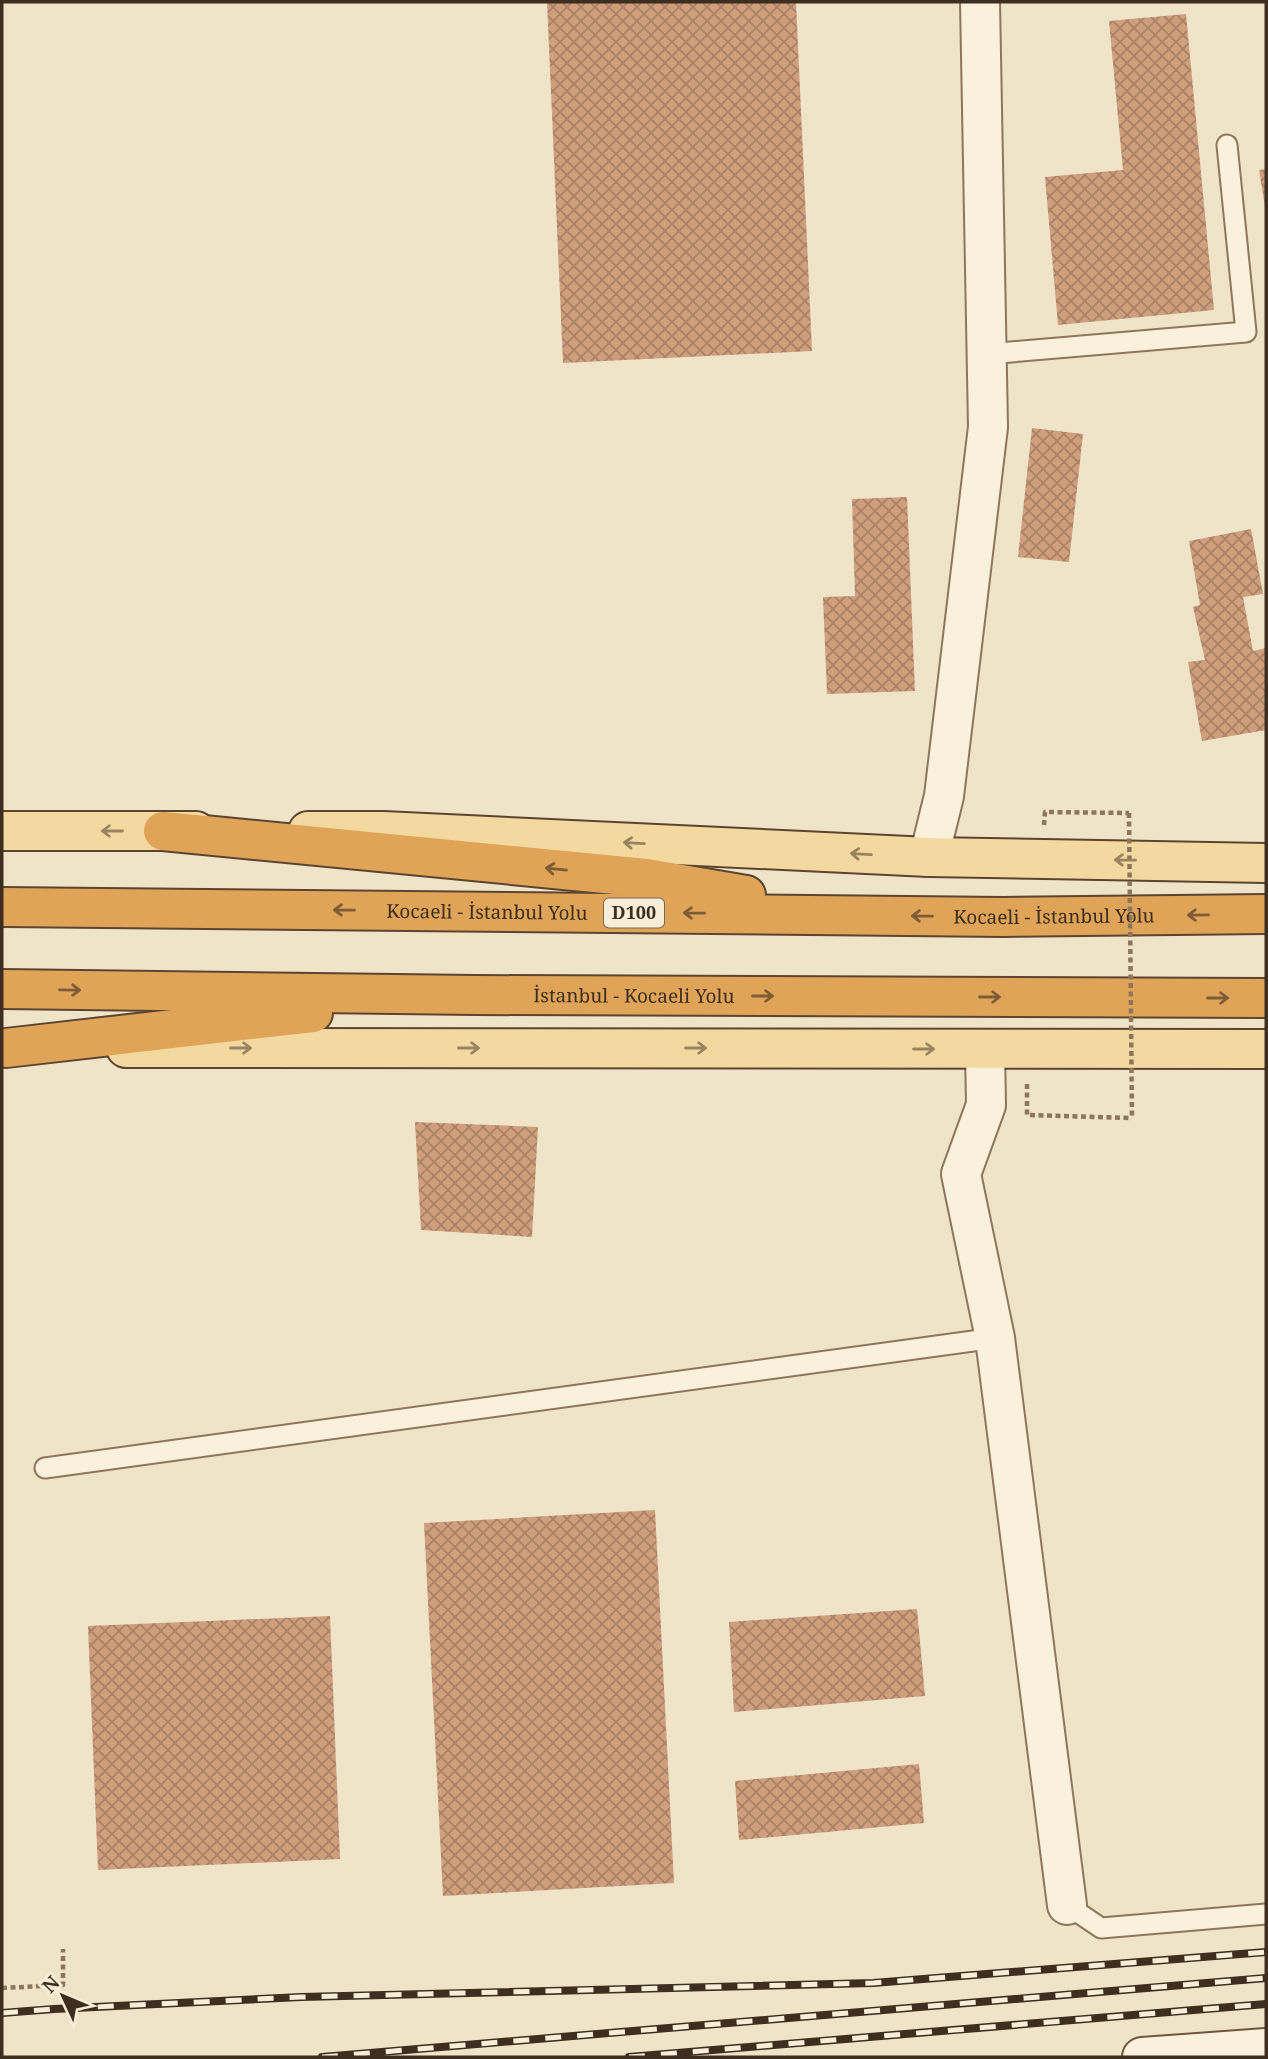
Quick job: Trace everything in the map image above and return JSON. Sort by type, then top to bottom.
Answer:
[{"type":"highway","points":[[163,831],[646,878],[866,915]]},
{"type":"highway","name":"Kocaeli - İstanbul Yolu","points":[[2,907],[1017,916],[1266,914]]},
{"type":"highway","name":"İstanbul - Kocaeli Yolu","points":[[2,989],[476,995],[1266,998]]},
{"type":"highway","points":[[4,1048],[476,995]]},
{"type":"main road","points":[[2,831],[383,831],[929,857],[1266,863]]},
{"type":"main road","points":[[4,1048],[1266,1049]]},
{"type":"street","points":[[929,857],[944,796],[988,426],[980,2]]},
{"type":"street","points":[[985,1049],[986,1105],[961,1174],[995,1338],[1067,1906]]},
{"type":"street","points":[[1142,2057],[1266,2048]]},
{"type":"lane","points":[[987,354],[1246,332],[1227,145]]},
{"type":"lane","points":[[45,1468],[995,1338]]},
{"type":"lane","points":[[1067,1906],[1101,1928],[1266,1914]]},
{"type":"path","points":[[1027,1115],[1132,1118],[1129,813],[1045,812]]},
{"type":"path","points":[[2,1988],[63,1984],[63,1949]]},
{"type":"building","points":[[547,2],[796,2],[812,351],[563,363]]},
{"type":"building","points":[[1186,14],[1214,310],[1058,325],[1045,177],[1123,170],[1109,21]]},
{"type":"building","points":[[1266,169],[1266,207],[1265,207],[1259,170]]},
{"type":"building","points":[[1032,428],[1083,434],[1069,562],[1018,557]]},
{"type":"building","points":[[907,497],[915,691],[827,694],[823,597],[855,596],[852,499]]},
{"type":"building","points":[[1251,529],[1263,594],[1243,597],[1253,651],[1266,648],[1266,730],[1202,741],[1188,662],[1205,660],[1193,607],[1200,605],[1189,541]]},
{"type":"building","points":[[415,1122],[538,1127],[532,1237],[421,1230]]},
{"type":"building","points":[[655,1510],[674,1883],[443,1896],[424,1523]]},
{"type":"building","points":[[917,1609],[925,1696],[734,1712],[729,1622]]},
{"type":"building","points":[[330,1616],[340,1859],[98,1870],[88,1626]]},
{"type":"building","points":[[919,1764],[924,1823],[739,1840],[735,1781]]},
{"type":"railway","points":[[2,2013],[301,1997],[873,1983],[1266,1952]]},
{"type":"railway","points":[[322,2057],[1266,1978]]},
{"type":"railway","points":[[629,2057],[1266,2004]]}]
